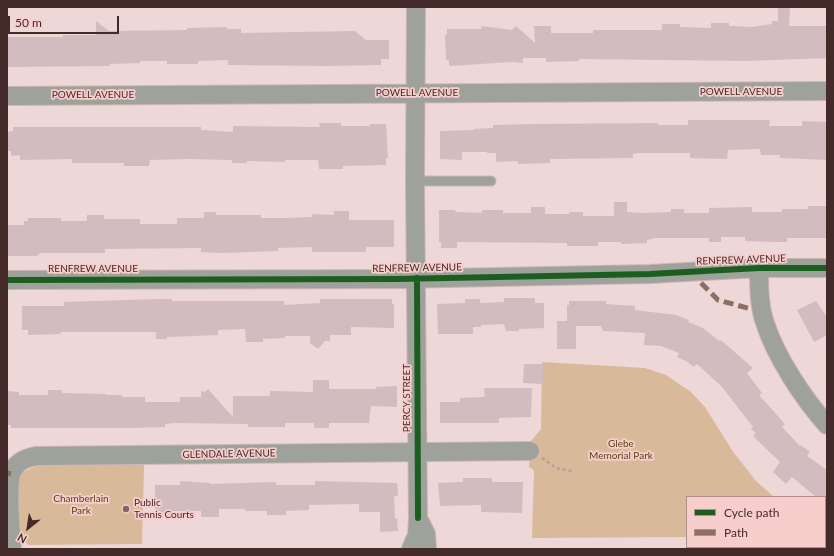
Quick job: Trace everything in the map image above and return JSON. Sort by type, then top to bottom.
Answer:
[{"type":"street","name":"PERCY STREET","points":[[411,549],[418,535],[415,181],[416,7]]},
{"type":"street","name":"POWELL AVENUE","points":[[7,96],[827,92]]},
{"type":"street","name":"RENFREW AVENUE","points":[[7,280],[417,278],[650,274],[759,268],[827,268]]},
{"type":"street","points":[[759,268],[760,294],[765,324],[789,371],[815,412],[827,425]]},
{"type":"street","name":"GLENDALE AVENUE","points":[[12,549],[10,479],[14,467],[25,458],[50,455],[530,451]]},
{"type":"street","name":"PERCY STREET","points":[[418,518],[426,534],[427,549]]},
{"type":"lane","points":[[415,181],[491,181]]},
{"type":"path","points":[[530,451],[556,468],[572,471]]},
{"type":"green space","name":"Glebe Memorial Park","points":[[542,362],[645,368],[666,375],[691,392],[705,407],[734,453],[756,481],[773,496],[686,496],[686,537],[532,538],[534,470],[529,467],[531,441],[541,429]]},
{"type":"green space","name":"Chamberlain Park","points":[[38,465],[144,465],[142,544],[28,545],[18,533],[18,492],[21,473]]},
{"type":"building","points":[[778,7],[790,7],[789,26],[827,26],[827,58],[746,61],[579,59],[579,61],[546,62],[546,58],[523,58],[523,63],[512,62],[449,66],[449,60],[446,60],[445,35],[447,35],[447,29],[482,29],[481,26],[512,30],[516,26],[535,43],[534,26],[551,26],[551,33],[593,33],[593,30],[662,30],[662,24],[680,24],[680,27],[711,28],[711,23],[729,23],[729,26],[752,27],[772,24],[772,21],[778,21]]},
{"type":"building","points":[[96,21],[109,31],[187,30],[187,28],[227,27],[227,29],[241,29],[241,33],[355,31],[366,40],[389,40],[389,59],[381,59],[381,65],[228,65],[228,60],[198,61],[198,64],[167,64],[167,61],[140,61],[140,63],[110,64],[110,66],[7,67],[7,37],[63,37],[63,35],[96,35]]},
{"type":"building","points":[[688,120],[770,120],[769,126],[802,126],[802,121],[827,122],[827,160],[780,158],[780,155],[761,155],[760,149],[728,150],[727,159],[690,158],[690,153],[639,153],[633,154],[633,158],[550,159],[550,163],[518,164],[518,161],[496,162],[496,153],[462,152],[462,160],[440,159],[440,131],[493,128],[493,125],[658,123],[658,125],[688,125]]},
{"type":"building","points":[[319,123],[341,123],[341,126],[370,126],[370,124],[386,124],[388,158],[386,158],[386,165],[343,166],[343,169],[319,169],[318,160],[285,160],[285,162],[247,161],[247,163],[232,163],[232,160],[189,159],[150,160],[149,166],[124,166],[124,163],[72,163],[72,159],[20,160],[20,155],[11,156],[11,151],[7,151],[7,132],[13,131],[13,127],[201,127],[201,130],[233,132],[233,126],[320,127]]},
{"type":"building","points":[[614,202],[627,202],[627,212],[644,213],[671,212],[671,209],[684,209],[684,213],[709,213],[709,208],[752,207],[752,212],[782,212],[782,209],[808,209],[808,206],[827,206],[827,238],[787,238],[787,242],[773,242],[745,241],[745,237],[721,237],[721,242],[709,242],[709,238],[656,238],[647,240],[647,243],[621,244],[621,242],[598,242],[598,246],[567,246],[567,243],[457,242],[457,248],[441,248],[441,242],[439,242],[439,210],[482,213],[482,210],[503,210],[503,213],[531,213],[531,207],[545,207],[545,214],[569,214],[569,212],[583,212],[583,216],[614,216]]},
{"type":"building","points":[[334,211],[349,211],[349,220],[394,220],[394,247],[366,247],[366,252],[312,252],[312,247],[278,248],[278,251],[222,253],[201,252],[201,248],[105,249],[105,253],[40,253],[37,256],[7,256],[7,225],[24,225],[24,221],[28,221],[28,218],[61,218],[61,221],[87,221],[87,215],[104,215],[104,219],[140,219],[140,224],[177,224],[177,218],[204,218],[204,212],[216,212],[216,215],[261,215],[261,218],[288,218],[312,217],[312,214],[334,215]]},
{"type":"building","points":[[504,298],[535,298],[535,303],[544,303],[544,328],[506,331],[504,324],[481,325],[481,327],[473,327],[473,334],[438,334],[437,304],[465,303],[465,299],[480,299],[480,303],[504,302]]},
{"type":"building","points":[[172,299],[172,301],[284,301],[284,305],[320,303],[320,299],[392,299],[392,304],[394,304],[394,328],[351,327],[351,335],[330,335],[330,341],[325,341],[318,349],[310,343],[310,336],[285,336],[285,338],[263,339],[263,342],[246,342],[245,329],[218,330],[218,335],[167,337],[167,339],[156,339],[156,332],[60,332],[61,334],[28,335],[28,330],[22,330],[22,306],[64,306],[64,302]]},
{"type":"building","points":[[569,301],[606,301],[606,304],[635,306],[635,310],[676,315],[689,320],[688,322],[703,328],[718,340],[722,341],[753,368],[747,373],[762,393],[759,395],[785,424],[782,427],[800,446],[801,445],[810,452],[807,456],[827,470],[827,497],[815,496],[792,477],[786,484],[773,472],[780,462],[753,436],[756,433],[751,429],[753,427],[722,387],[697,364],[694,367],[677,357],[679,353],[661,346],[644,345],[645,333],[603,331],[601,326],[576,326],[576,349],[557,349],[557,321],[567,321],[567,305],[569,305]]},
{"type":"building","points":[[816,301],[827,317],[827,335],[814,342],[797,310]]},
{"type":"building","points":[[524,364],[543,364],[543,384],[523,383]]},
{"type":"building","points":[[313,380],[329,380],[329,389],[376,389],[376,387],[397,386],[397,407],[371,406],[369,423],[329,423],[329,428],[314,428],[314,423],[285,423],[285,427],[248,427],[248,424],[175,423],[165,424],[165,427],[131,428],[11,428],[11,425],[7,425],[7,391],[19,392],[19,395],[48,395],[48,390],[62,390],[62,393],[145,397],[145,402],[180,402],[180,397],[201,397],[201,391],[205,392],[208,389],[233,417],[233,396],[270,396],[270,391],[313,392]]},
{"type":"building","points":[[484,388],[532,388],[531,417],[499,418],[499,423],[440,423],[440,402],[460,402],[460,398],[482,397],[485,396]]},
{"type":"building","points":[[463,478],[492,478],[492,482],[523,482],[522,513],[481,512],[481,505],[440,506],[438,483],[463,482]]},
{"type":"building","points":[[180,481],[210,484],[276,482],[276,485],[315,485],[315,481],[397,483],[398,496],[394,496],[395,519],[397,518],[398,531],[380,532],[380,512],[359,512],[359,504],[309,505],[309,510],[286,511],[286,515],[267,515],[267,511],[245,511],[245,509],[219,509],[219,517],[201,517],[201,511],[173,511],[173,517],[155,516],[155,485],[180,485]]},
{"type":"marked path","points":[[701,283],[718,300],[751,309]]},
{"type":"marked path","points":[[7,473],[11,474]]},
{"type":"cycle path","points":[[7,280],[396,279],[650,274],[759,268],[827,268]]},
{"type":"cycle path","points":[[417,278],[418,518]]},
{"type":"place","name":"Public Tennis Courts","points":[[126,509]]}]
